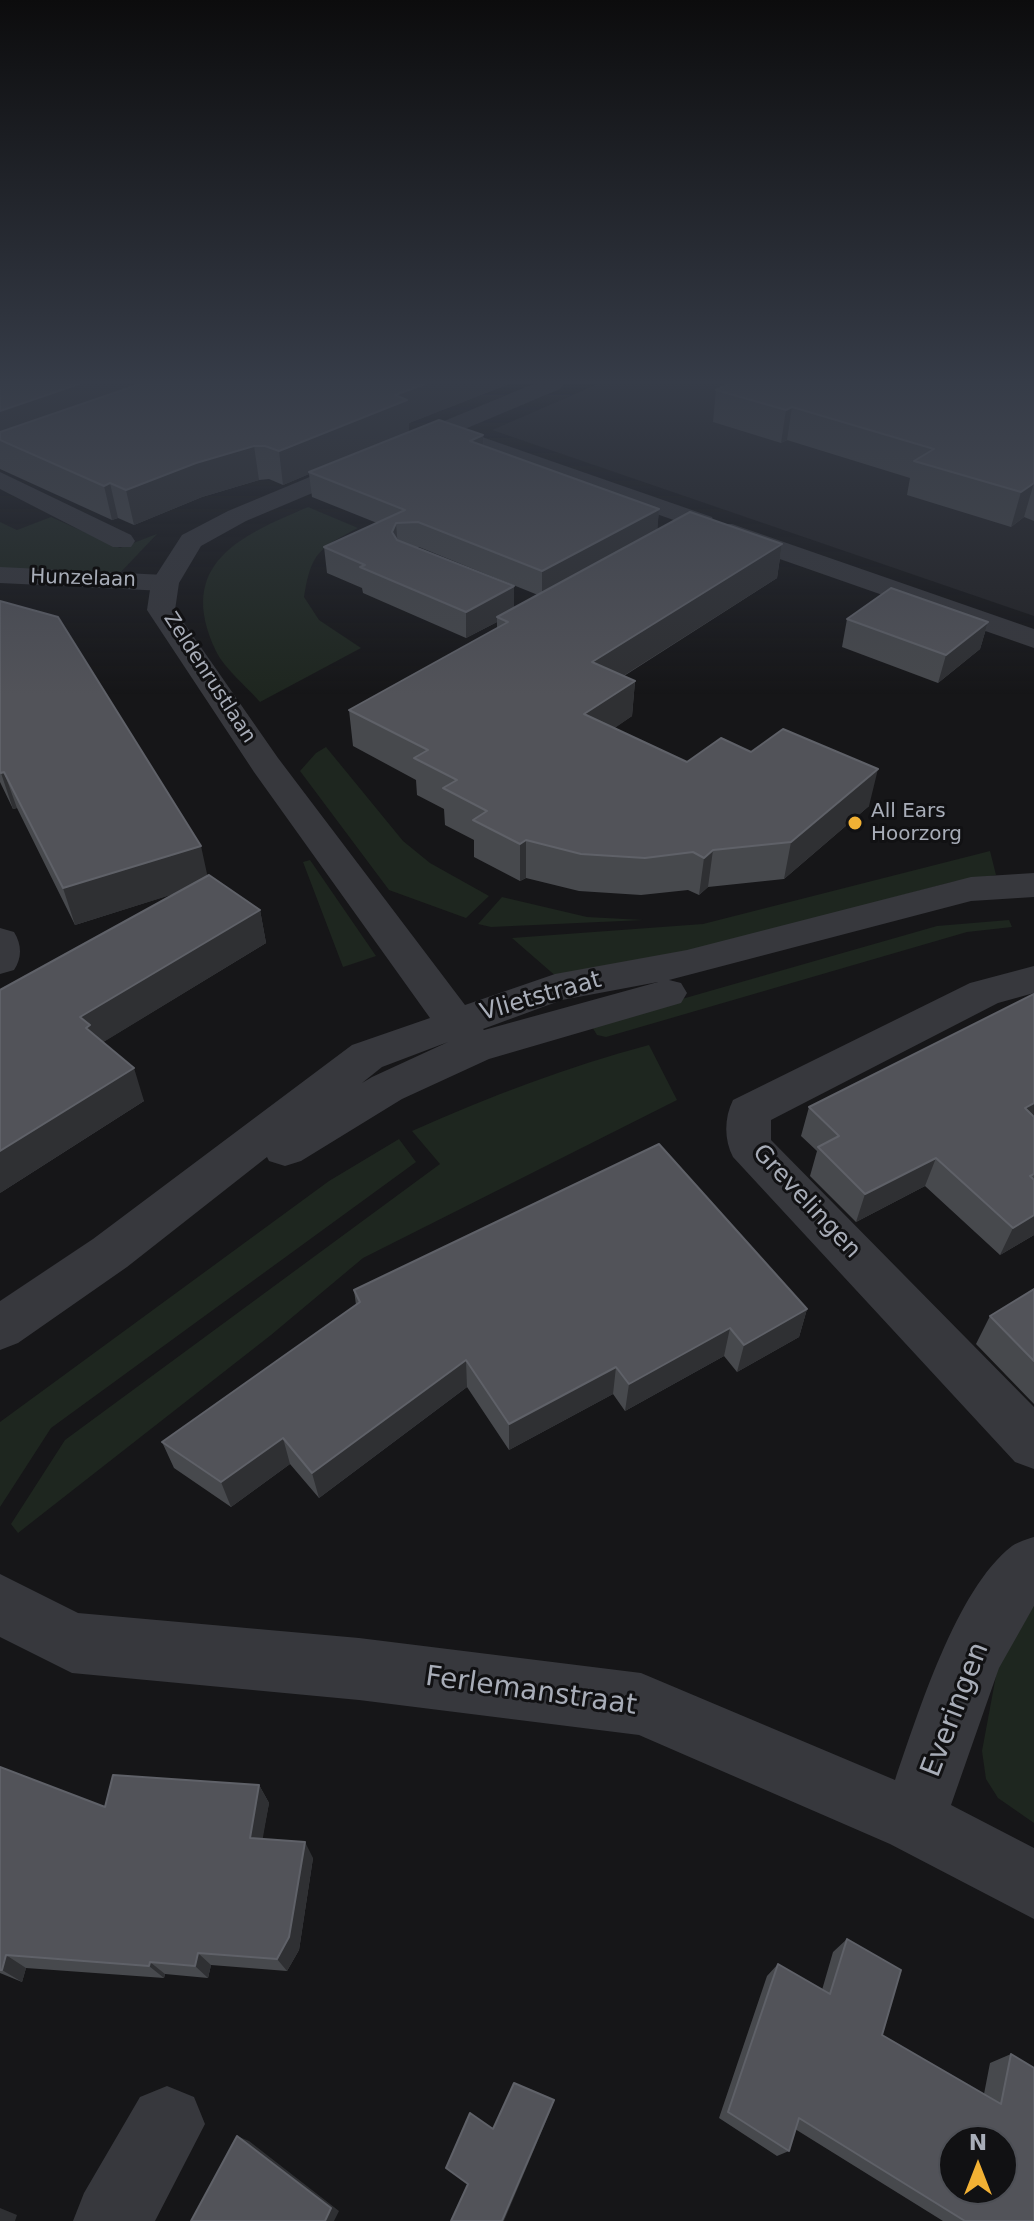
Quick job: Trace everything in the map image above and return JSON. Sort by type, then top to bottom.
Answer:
[{"type":"street","points":[[17,488],[122,541]]},
{"type":"street","name":"Zeldenrustlaan","points":[[305,488],[237,516],[191,541],[165,583],[161,610],[266,765],[465,1035]]},
{"type":"street","points":[[606,488],[1034,639]]},
{"type":"street","points":[[649,552],[703,522]]},
{"type":"street","name":"Hunzelaan","points":[[4,579],[165,583]]},
{"type":"street","name":"Vlietstraat","points":[[0,1328],[110,1253],[387,1088],[465,1035],[555,988],[687,963],[971,889],[1034,885]]},
{"type":"street","name":"Vlietstraat","points":[[465,1035],[930,918],[1034,907]]},
{"type":"street","points":[[0,941],[0,961]]},
{"type":"street","name":"Grevelingen","points":[[1034,979],[984,993],[749,1112],[749,1145],[1034,1444]]},
{"type":"street","name":"Everingen","points":[[913,1821],[975,1649],[1018,1577],[1034,1565]]},
{"type":"street","name":"Ferlemanstraat","points":[[0,1604],[72,1643],[359,1669],[641,1704],[913,1821],[1034,1885]]},
{"type":"street","points":[[112,2221],[167,2124]]},
{"type":"shaded area","points":[[660,488],[1034,488],[1034,616]]},
{"type":"shaded area","points":[[308,507],[358,528],[334,541],[319,554],[310,570],[304,597],[319,620],[361,648],[260,702],[230,671],[216,651],[205,621],[204,596],[209,575],[221,557],[238,542]]},
{"type":"shaded area","points":[[51,517],[120,548],[157,534],[118,575],[0,568],[0,522],[17,530]]},
{"type":"shaded area","points":[[326,747],[403,841],[430,863],[489,896],[466,918],[389,890],[300,771]]},
{"type":"shaded area","points":[[990,851],[996,875],[952,882],[682,954],[558,978],[512,938],[703,924]]},
{"type":"shaded area","points":[[310,860],[376,956],[343,967],[303,862]]},
{"type":"shaded area","points":[[502,897],[587,917],[643,920],[491,927],[478,924]]},
{"type":"shaded area","points":[[1009,920],[1012,927],[967,932],[606,1037],[597,1035],[591,1025],[937,926]]},
{"type":"shaded area","points":[[649,1045],[677,1100],[363,1258],[271,1335],[18,1533],[11,1524],[65,1440],[440,1164],[412,1131],[529,1083]]},
{"type":"shaded area","points":[[399,1139],[416,1162],[51,1428],[0,1507],[0,1422],[329,1181]]},
{"type":"shaded area","points":[[1034,1606],[1034,1823],[998,1798],[986,1779],[982,1751],[998,1665]]},
{"type":"building","points":[[349,488],[600,488],[659,509],[542,571],[418,522],[396,523],[392,532],[397,540],[514,586],[466,612],[360,567],[365,565],[324,547],[405,510]]},
{"type":"building","points":[[1006,488],[1027,488],[1021,492]]},
{"type":"building","points":[[690,512],[782,544],[592,662],[635,681],[584,714],[687,762],[721,738],[751,752],[783,729],[878,769],[791,842],[713,850],[704,858],[693,852],[645,858],[581,854],[526,840],[520,844],[473,820],[487,811],[443,788],[457,780],[414,758],[428,750],[349,710],[508,622],[497,617]]},
{"type":"building","points":[[891,588],[988,622],[946,655],[847,619]]},
{"type":"building","points":[[0,601],[58,617],[201,846],[63,888],[4,772],[0,771]]},
{"type":"building","points":[[209,875],[260,910],[80,1017],[90,1025],[86,1028],[134,1068],[0,1151],[0,990]]},
{"type":"building","points":[[1034,994],[1034,1103],[1025,1108],[1034,1117],[1034,1174],[1030,1176],[1034,1180],[1034,1215],[1013,1228],[936,1158],[865,1194],[818,1147],[839,1136],[809,1107]]},
{"type":"building","points":[[659,1144],[807,1309],[744,1345],[730,1328],[629,1384],[616,1367],[509,1424],[466,1360],[312,1473],[283,1438],[221,1482],[162,1442],[360,1302],[354,1290]]},
{"type":"building","points":[[1034,1289],[1034,1361],[990,1316]]},
{"type":"building","points":[[0,1767],[105,1807],[113,1775],[259,1785],[250,1838],[305,1842],[289,1937],[277,1959],[198,1953],[195,1966],[150,1962],[149,1966],[6,1955],[0,1970]]},
{"type":"building","points":[[847,1939],[901,1970],[882,2035],[1001,2104],[1011,2054],[1034,2068],[1034,2221],[965,2221],[939,2205],[1018,2205],[1018,2125],[938,2125],[938,2204],[799,2118],[789,2151],[728,2112],[778,1964],[830,1994]]},
{"type":"building","points":[[514,2083],[554,2100],[502,2221],[451,2221],[468,2184],[446,2168],[470,2113],[493,2129]]},
{"type":"building","points":[[237,2136],[331,2208],[325,2221],[191,2221]]},
{"type":"place","name":"All Ears Hoorzorg","points":[[855,823]]}]
